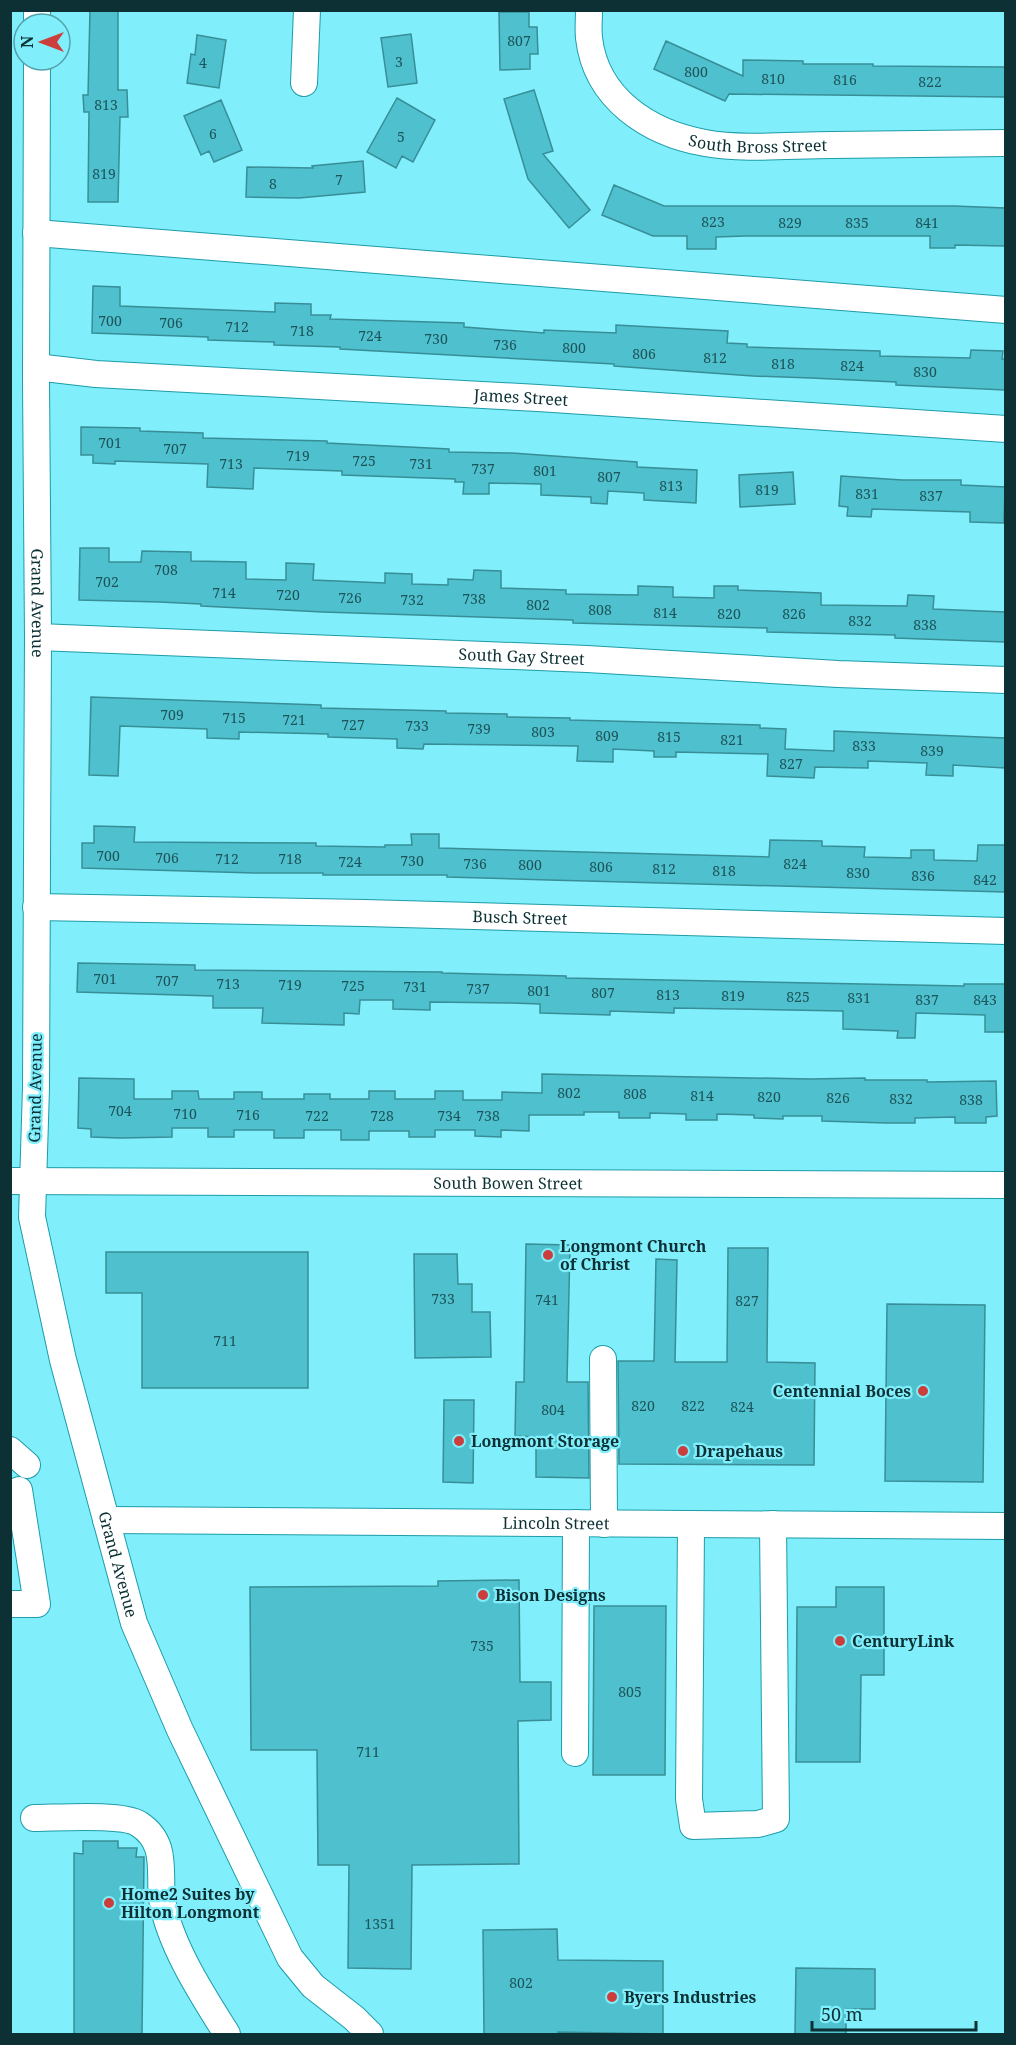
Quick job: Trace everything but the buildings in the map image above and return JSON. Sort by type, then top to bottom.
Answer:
[{"type":"street","points":[[304,83],[307,10]]},
{"type":"street","name":"South Bross Street","points":[[588,10],[589,38],[596,64],[613,95],[639,119],[665,132],[706,144],[749,146],[1005,143]]},
{"type":"street","name":"Grand Avenue","points":[[37,72],[36,1088],[22,1181],[63,1360],[134,1623],[180,1730],[290,1958],[313,1986],[354,2018],[370,2034]]},
{"type":"street","points":[[36,233],[1005,310]]},
{"type":"street","name":"James Street","points":[[36,367],[96,374],[526,397],[1005,429]]},
{"type":"street","name":"South Gay Street","points":[[38,637],[587,659],[838,674],[1005,680]]},
{"type":"street","name":"Busch Street","points":[[36,907],[354,913],[1005,931]]},
{"type":"street","name":"South Bowen Street","points":[[22,1181],[1005,1185]]},
{"type":"street","points":[[603,1359],[604,1524]]},
{"type":"street","points":[[10,1604],[37,1604],[19,1481]]},
{"type":"street","name":"Lincoln Street","points":[[106,1520],[1005,1526]]},
{"type":"street","points":[[576,1523],[576,1753]]},
{"type":"street","points":[[690,1524],[689,1799],[693,1826],[758,1824],[776,1819],[773,1524]]},
{"type":"street","points":[[34,1818],[116,1818],[138,1822],[152,1835],[160,1852],[163,1873],[162,1898],[170,1929],[198,1988],[227,2034]]},
{"type":"place","name":"Longmont Church of Christ","points":[[548,1255]]},
{"type":"place","name":"Centennial Boces","points":[[923,1391]]},
{"type":"place","name":"Longmont Storage","points":[[459,1441]]},
{"type":"place","name":"Drapehaus","points":[[683,1451]]},
{"type":"place","name":"Bison Designs","points":[[483,1595]]},
{"type":"place","name":"CenturyLink","points":[[840,1641]]},
{"type":"place","name":"Home2 Suites by Hilton Longmont","points":[[109,1903]]},
{"type":"place","name":"Byers Industries","points":[[612,1997]]}]
